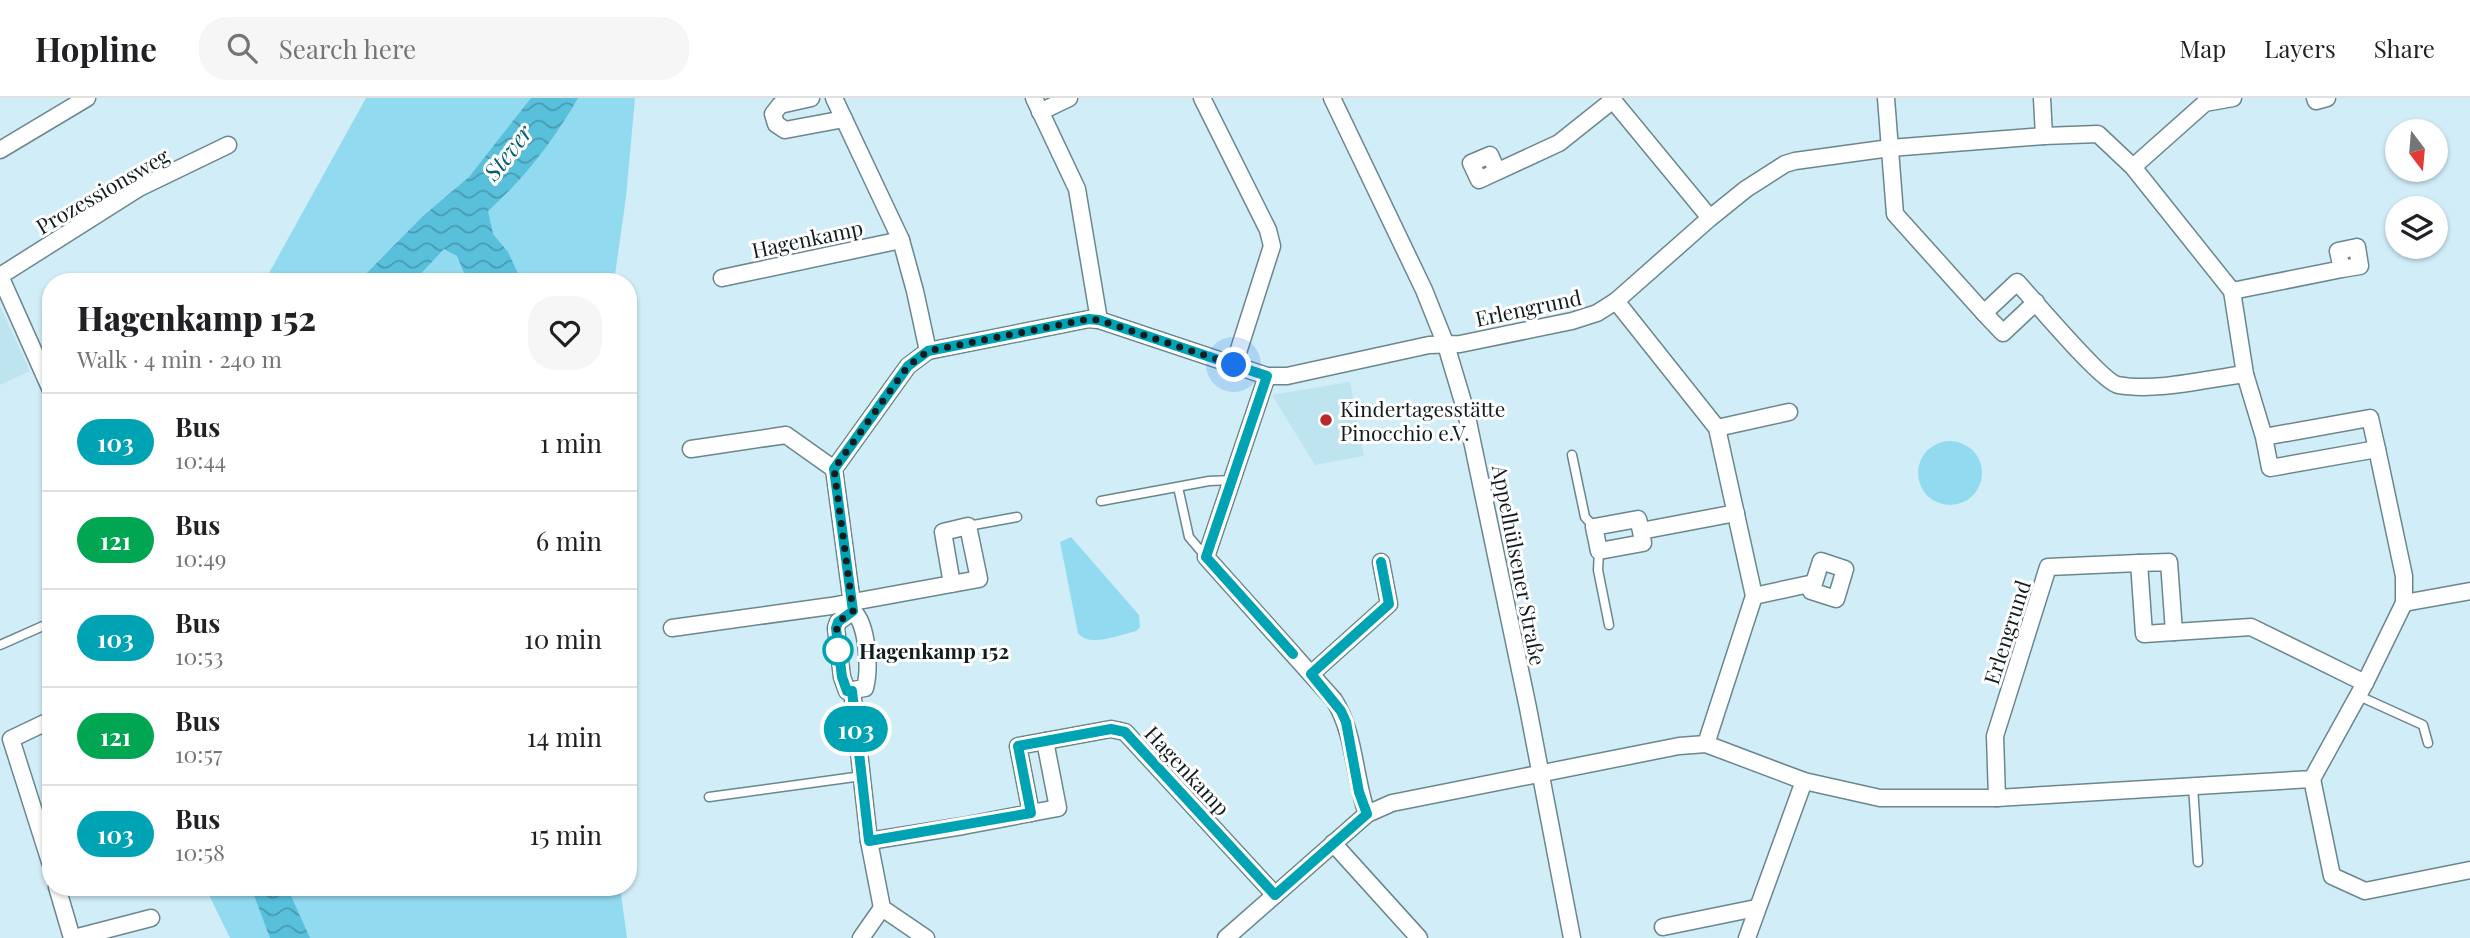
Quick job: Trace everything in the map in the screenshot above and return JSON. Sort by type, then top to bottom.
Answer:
[{"type":"street","points":[[0,150],[88,98]]},
{"type":"street","points":[[811,98],[780,105],[773,114],[776,124],[785,130],[844,119]]},
{"type":"street","name":"Hagenkamp","points":[[834,98],[901,240],[928,351]]},
{"type":"street","points":[[1069,98],[1037,105],[1077,189],[1099,320]]},
{"type":"street","points":[[1202,98],[1268,230],[1272,246],[1234,365]]},
{"type":"street","name":"Appelhülsener Straße","points":[[1332,98],[1424,290],[1446,345],[1466,412],[1479,465],[1572,938]]},
{"type":"street","points":[[1886,98],[1895,214],[2003,333],[2036,302]]},
{"type":"street","points":[[2042,98],[2045,136]]},
{"type":"street","points":[[2133,167],[2204,100],[2233,98]]},
{"type":"street","points":[[2315,98],[2316,101],[2327,98]]},
{"type":"street","points":[[1497,171],[1559,143],[1612,99],[1710,218]]},
{"type":"street","name":"Erlengrund","points":[[1446,345],[1572,321],[1597,313],[1616,301],[1746,189],[1785,164],[1890,148],[2098,134],[2133,167],[2232,291],[2245,374],[2264,437],[2270,468],[2377,449]]},
{"type":"street","name":"Prozessionsweg","points":[[0,276],[139,188],[228,145]]},
{"type":"street","name":"Hagenkamp","points":[[722,278],[901,240]]},
{"type":"street","points":[[2232,291],[2342,269]]},
{"type":"street","points":[[0,276],[42,370]]},
{"type":"street","points":[[1984,313],[2017,282],[2115,385],[2154,386],[2245,374]]},
{"type":"street","points":[[1616,301],[1717,428],[1754,596],[1706,744]]},
{"type":"street","points":[[853,606],[836,628],[842,677],[847,691],[865,688],[869,673],[862,624],[853,606],[834,469],[908,366],[928,351],[1079,320],[1099,320],[1267,376],[1287,376],[1429,345],[1446,345]]},
{"type":"street","points":[[1267,376],[1206,557],[1341,711],[1346,722],[1359,792],[1367,814]]},
{"type":"street","points":[[1717,428],[1789,412]]},
{"type":"street","points":[[2264,437],[2370,418],[2404,576],[2404,603],[2362,689],[2312,779],[2332,876],[2365,891],[2470,870]]},
{"type":"street","points":[[691,449],[786,435],[834,469]]},
{"type":"street","points":[[1641,531],[1736,513]]},
{"type":"street","points":[[1638,519],[1641,531],[1643,543],[1599,551],[1594,527],[1638,519]]},
{"type":"street","points":[[672,628],[853,606],[979,579],[968,526],[943,532],[952,584]]},
{"type":"street","points":[[1311,674],[1389,604],[1381,562]]},
{"type":"street","name":"Erlengrund","points":[[1997,798],[1995,736],[2048,567],[2169,562],[2174,632]]},
{"type":"street","points":[[2139,563],[2144,634],[2252,626],[2362,689]]},
{"type":"street","points":[[1754,596],[1814,583]]},
{"type":"street","points":[[2404,603],[2470,591]]},
{"type":"street","points":[[852,691],[869,841],[882,908],[926,938]]},
{"type":"street","points":[[42,724],[11,738],[42,837]]},
{"type":"street","name":"Hagenkamp","points":[[1031,813],[1018,746],[1111,729],[1125,732],[1275,895]]},
{"type":"street","points":[[869,841],[1058,808],[1045,741]]},
{"type":"street","points":[[1226,938],[1367,814],[1392,803],[1679,746],[1706,744],[1804,781],[1880,798],[1997,798],[2312,779]]},
{"type":"street","points":[[1747,938],[1804,781]]},
{"type":"street","points":[[1333,843],[1419,938]]},
{"type":"street","points":[[60,896],[73,938],[151,918]]},
{"type":"street","points":[[861,938],[882,908]]},
{"type":"street","points":[[1663,927],[1756,908]]},
{"type":"lane","points":[[1572,455],[1585,517],[1594,527]]},
{"type":"lane","points":[[1101,501],[1232,480]]},
{"type":"lane","points":[[1178,487],[1189,537],[1206,557]]},
{"type":"lane","points":[[968,526],[1017,517]]},
{"type":"lane","points":[[1599,551],[1598,570],[1609,625]]},
{"type":"lane","points":[[0,645],[42,625]]},
{"type":"lane","points":[[2362,689],[2423,725],[2428,743]]},
{"type":"lane","points":[[709,797],[862,776]]},
{"type":"lane","points":[[2193,786],[2198,862]]},
{"type":"shaded area","points":[[366,98],[635,98],[626,197],[615,273],[269,273]]},
{"type":"shaded area","points":[[0,306],[30,371],[0,385]]},
{"type":"shaded area","points":[[1350,382],[1364,456],[1315,465],[1272,395]]},
{"type":"shaded area","points":[[1944,441],[1956,441],[1973,450],[1980,461],[1980,485],[1973,496],[1956,505],[1944,505],[1932,500],[1923,491],[1918,479],[1918,467],[1923,455],[1932,446]]},
{"type":"shaded area","points":[[1071,537],[1139,615],[1140,627],[1136,631],[1097,640],[1089,640],[1078,633],[1060,542]]},
{"type":"shaded area","points":[[209,896],[621,896],[627,938],[230,938]]},
{"type":"water","name":"Stever","points":[[531,98],[578,98],[538,158],[488,211],[493,234],[508,252],[518,273],[464,273],[457,256],[444,249],[421,273],[367,273],[423,216],[469,177]]},
{"type":"water","points":[[254,896],[291,896],[310,938],[270,938]]},
{"type":"bus line","name":"103","points":[[1293,654],[1206,557],[1267,376],[1089,319],[928,351],[908,366],[834,469],[853,611],[838,622],[836,628],[842,677],[847,691],[852,691],[869,841],[1031,813],[1018,746],[1111,729],[1125,732],[1275,895],[1367,814],[1359,792],[1346,722],[1334,700],[1311,674],[1389,604],[1381,562]]},
{"type":"place","name":"Kindertagesstätte Pinocchio e.V.","points":[[1326,420]]},
{"type":"place","name":"Hagenkamp 152","points":[[838,650]]},
{"type":"route","points":[[838,650],[839,652],[836,628],[838,622],[853,611],[834,469],[908,366],[918,357],[928,351],[1089,319],[1234,365]]}]
